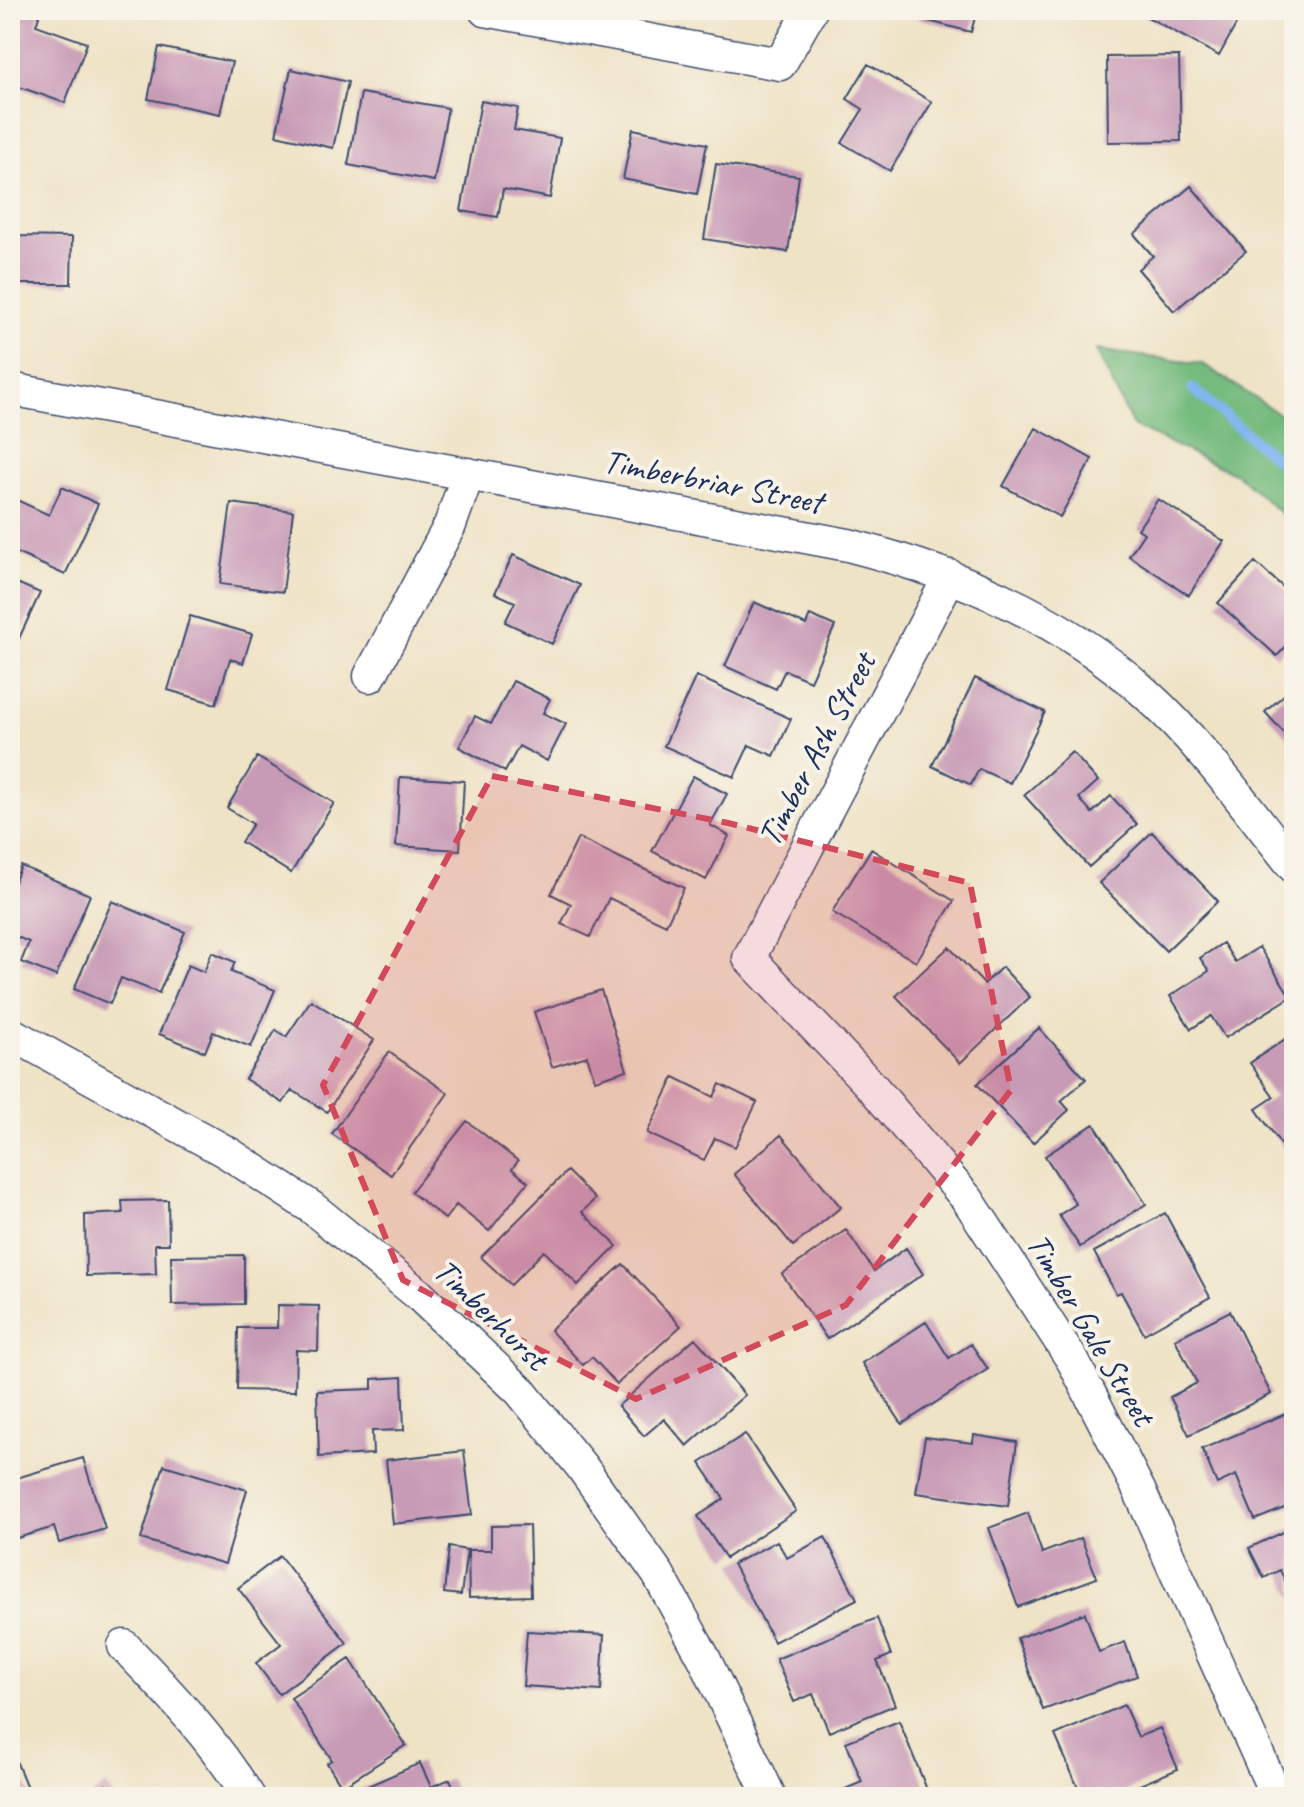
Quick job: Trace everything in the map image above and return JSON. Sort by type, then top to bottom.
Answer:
[{"type":"street","points":[[485,10],[780,64],[811,10]]},
{"type":"street","name":"Timberbriar Street","points":[[10,389],[848,545],[906,560],[950,576],[1025,611],[1087,648],[1143,691],[1194,743],[1294,867]]},
{"type":"street","points":[[370,676],[450,525],[468,474]]},
{"type":"street","name":"Timber Ash Street","points":[[749,958],[950,576]]},
{"type":"street","name":"Timber Gale Street","points":[[749,958],[874,1089],[968,1200],[1073,1361],[1139,1490],[1277,1797]]},
{"type":"street","name":"Timberhurst","points":[[10,1033],[228,1153],[311,1207],[418,1294],[520,1391],[582,1467],[658,1574],[704,1658],[770,1797]]},
{"type":"street","points":[[124,1646],[174,1697],[249,1797]]},
{"type":"highlighted area","points":[[492,776],[728,823],[970,883],[1011,1090],[846,1305],[636,1399],[403,1280],[323,1085]]},
{"type":"green space","points":[[1096,350],[1203,364],[1294,424],[1294,525],[1238,475],[1133,426]]},
{"type":"building","points":[[10,10],[41,10],[36,25],[87,43],[65,103],[14,85],[10,96]]},
{"type":"building","points":[[920,10],[977,10],[971,32],[917,18]]},
{"type":"building","points":[[1144,10],[1244,10],[1219,56],[1142,14]]},
{"type":"building","points":[[159,47],[232,62],[220,114],[148,99]]},
{"type":"building","points":[[1179,56],[1181,141],[1108,142],[1107,57]]},
{"type":"building","points":[[868,64],[932,102],[890,171],[842,143],[863,109],[847,99]]},
{"type":"building","points":[[291,69],[348,82],[333,148],[276,135]]},
{"type":"building","points":[[361,93],[448,108],[434,181],[348,165]]},
{"type":"building","points":[[481,101],[518,108],[514,130],[560,138],[550,198],[503,189],[498,217],[461,211]]},
{"type":"building","points":[[633,129],[707,144],[697,194],[623,179]]},
{"type":"building","points":[[716,164],[799,176],[788,252],[704,239]]},
{"type":"building","points":[[1191,186],[1246,251],[1174,311],[1138,269],[1153,256],[1134,234]]},
{"type":"building","points":[[10,236],[72,237],[71,284],[10,284]]},
{"type":"building","points":[[1036,428],[1092,459],[1060,517],[1003,486]]},
{"type":"building","points":[[62,487],[98,504],[65,575],[10,550],[10,515],[17,500],[49,515]]},
{"type":"building","points":[[1158,499],[1224,541],[1189,595],[1129,556],[1144,533],[1138,529]]},
{"type":"building","points":[[231,503],[293,511],[283,592],[220,584]]},
{"type":"building","points":[[513,555],[580,585],[552,644],[505,622],[515,602],[495,593]]},
{"type":"building","points":[[1255,562],[1294,597],[1294,638],[1277,656],[1218,603]]},
{"type":"building","points":[[10,580],[40,593],[10,658]]},
{"type":"building","points":[[754,602],[806,625],[810,615],[835,626],[810,681],[785,670],[776,689],[725,666]]},
{"type":"building","points":[[190,616],[252,634],[243,663],[230,659],[216,704],[168,690]]},
{"type":"building","points":[[696,676],[791,719],[774,756],[749,745],[734,777],[664,746]]},
{"type":"building","points":[[975,678],[1045,712],[1010,783],[979,769],[971,785],[932,766]]},
{"type":"building","points":[[513,681],[550,699],[543,713],[566,724],[547,761],[519,746],[505,772],[459,747],[475,716],[491,724]]},
{"type":"building","points":[[1294,686],[1294,744],[1265,712]]},
{"type":"building","points":[[1072,752],[1098,781],[1079,798],[1092,813],[1111,796],[1137,824],[1089,867],[1024,795]]},
{"type":"building","points":[[257,757],[334,803],[291,873],[241,842],[253,824],[227,808]]},
{"type":"building","points":[[693,776],[727,794],[710,825],[729,836],[706,880],[652,851]]},
{"type":"building","points":[[400,777],[464,781],[460,850],[396,846]]},
{"type":"building","points":[[1152,832],[1218,901],[1166,951],[1099,883]]},
{"type":"building","points":[[578,838],[684,888],[666,925],[609,898],[590,937],[561,924],[571,904],[551,894]]},
{"type":"building","points":[[871,849],[954,901],[916,962],[832,912]]},
{"type":"building","points":[[21,866],[90,895],[56,976],[21,962],[29,942],[10,934],[10,892]]},
{"type":"building","points":[[112,901],[185,932],[159,993],[121,978],[110,1004],[74,989]]},
{"type":"building","points":[[1223,943],[1235,962],[1259,947],[1291,997],[1225,1038],[1211,1016],[1191,1029],[1170,996],[1209,971],[1200,958]]},
{"type":"building","points":[[949,947],[984,984],[1002,967],[1030,997],[960,1063],[896,996]]},
{"type":"building","points":[[212,952],[235,962],[231,972],[275,990],[251,1047],[213,1032],[205,1052],[159,1034],[188,965],[204,972]]},
{"type":"building","points":[[601,990],[627,1070],[595,1080],[587,1056],[552,1067],[534,1012]]},
{"type":"building","points":[[311,1000],[374,1040],[327,1112],[292,1090],[283,1103],[245,1079],[276,1030],[286,1037]]},
{"type":"building","points":[[1039,1028],[1086,1079],[1061,1101],[1069,1110],[1033,1143],[977,1084]]},
{"type":"building","points":[[1294,1033],[1294,1148],[1287,1153],[1256,1109],[1274,1097],[1250,1063]]},
{"type":"building","points":[[389,1052],[448,1093],[391,1175],[332,1134]]},
{"type":"building","points":[[674,1077],[714,1097],[720,1084],[757,1102],[735,1147],[715,1138],[704,1160],[647,1133]]},
{"type":"building","points":[[467,1121],[518,1161],[512,1169],[528,1182],[489,1231],[456,1205],[445,1219],[411,1192]]},
{"type":"building","points":[[1094,1124],[1146,1204],[1080,1247],[1059,1215],[1076,1204],[1045,1156]]},
{"type":"building","points":[[781,1135],[841,1207],[793,1246],[734,1174]]},
{"type":"building","points":[[567,1171],[595,1199],[582,1212],[617,1246],[578,1285],[544,1251],[511,1285],[481,1257]]},
{"type":"building","points":[[168,1200],[169,1244],[155,1244],[156,1274],[86,1276],[85,1215],[123,1213],[122,1201]]},
{"type":"building","points":[[1165,1213],[1210,1297],[1144,1334],[1121,1292],[1116,1294],[1094,1252]]},
{"type":"building","points":[[846,1230],[874,1271],[906,1248],[923,1274],[827,1339],[782,1274]]},
{"type":"building","points":[[244,1255],[244,1304],[172,1305],[171,1256]]},
{"type":"building","points":[[623,1264],[681,1326],[617,1384],[592,1357],[583,1365],[550,1330]]},
{"type":"building","points":[[278,1305],[319,1306],[318,1351],[296,1350],[295,1391],[237,1390],[238,1328],[277,1328]]},
{"type":"building","points":[[1230,1311],[1271,1394],[1189,1435],[1170,1397],[1197,1383],[1175,1339]]},
{"type":"building","points":[[926,1322],[949,1358],[971,1344],[988,1369],[902,1424],[862,1363]]},
{"type":"building","points":[[695,1338],[745,1395],[687,1446],[664,1419],[644,1436],[618,1406]]},
{"type":"building","points":[[402,1377],[404,1430],[372,1431],[373,1454],[319,1457],[317,1391],[372,1389],[372,1379]]},
{"type":"building","points":[[1285,1414],[1294,1434],[1294,1504],[1255,1520],[1236,1475],[1217,1484],[1202,1449]]},
{"type":"building","points":[[745,1434],[796,1511],[726,1558],[698,1516],[724,1499],[700,1463]]},
{"type":"building","points":[[974,1435],[1017,1442],[1008,1506],[916,1493],[925,1437],[973,1443]]},
{"type":"building","points":[[464,1451],[472,1515],[393,1524],[386,1460]]},
{"type":"building","points":[[83,1458],[105,1529],[59,1543],[54,1527],[14,1539],[10,1527],[10,1480]]},
{"type":"building","points":[[164,1465],[247,1490],[225,1564],[141,1539]]},
{"type":"building","points":[[1028,1513],[1042,1553],[1081,1538],[1097,1578],[1018,1607],[989,1528]]},
{"type":"building","points":[[529,1525],[531,1596],[469,1598],[468,1550],[491,1550],[491,1526]]},
{"type":"building","points":[[1294,1527],[1294,1599],[1280,1570],[1264,1578],[1249,1548]]},
{"type":"building","points":[[825,1537],[857,1599],[774,1642],[733,1564],[777,1541],[787,1558]]},
{"type":"building","points":[[449,1547],[467,1550],[461,1595],[444,1593]]},
{"type":"building","points":[[280,1556],[347,1643],[279,1694],[256,1663],[281,1644],[238,1588]]},
{"type":"building","points":[[1085,1613],[1099,1652],[1125,1642],[1137,1676],[1043,1710],[1017,1638]]},
{"type":"building","points":[[877,1618],[891,1655],[877,1661],[895,1705],[829,1732],[813,1694],[794,1702],[776,1659]]},
{"type":"building","points":[[527,1631],[604,1635],[601,1691],[523,1686]]},
{"type":"building","points":[[350,1659],[406,1745],[342,1787],[327,1763],[332,1760],[291,1698]]},
{"type":"building","points":[[1124,1705],[1138,1737],[1160,1728],[1178,1769],[1111,1797],[1082,1797],[1055,1735]]},
{"type":"building","points":[[899,1721],[930,1797],[840,1797],[838,1792],[862,1782],[846,1742]]},
{"type":"building","points":[[10,1746],[30,1795],[26,1797],[10,1797]]},
{"type":"building","points":[[420,1763],[431,1787],[450,1779],[458,1797],[343,1797]]},
{"type":"building","points":[[106,1785],[114,1797],[89,1797]]},
{"type":"waterway","points":[[1193,389],[1294,474]]}]
